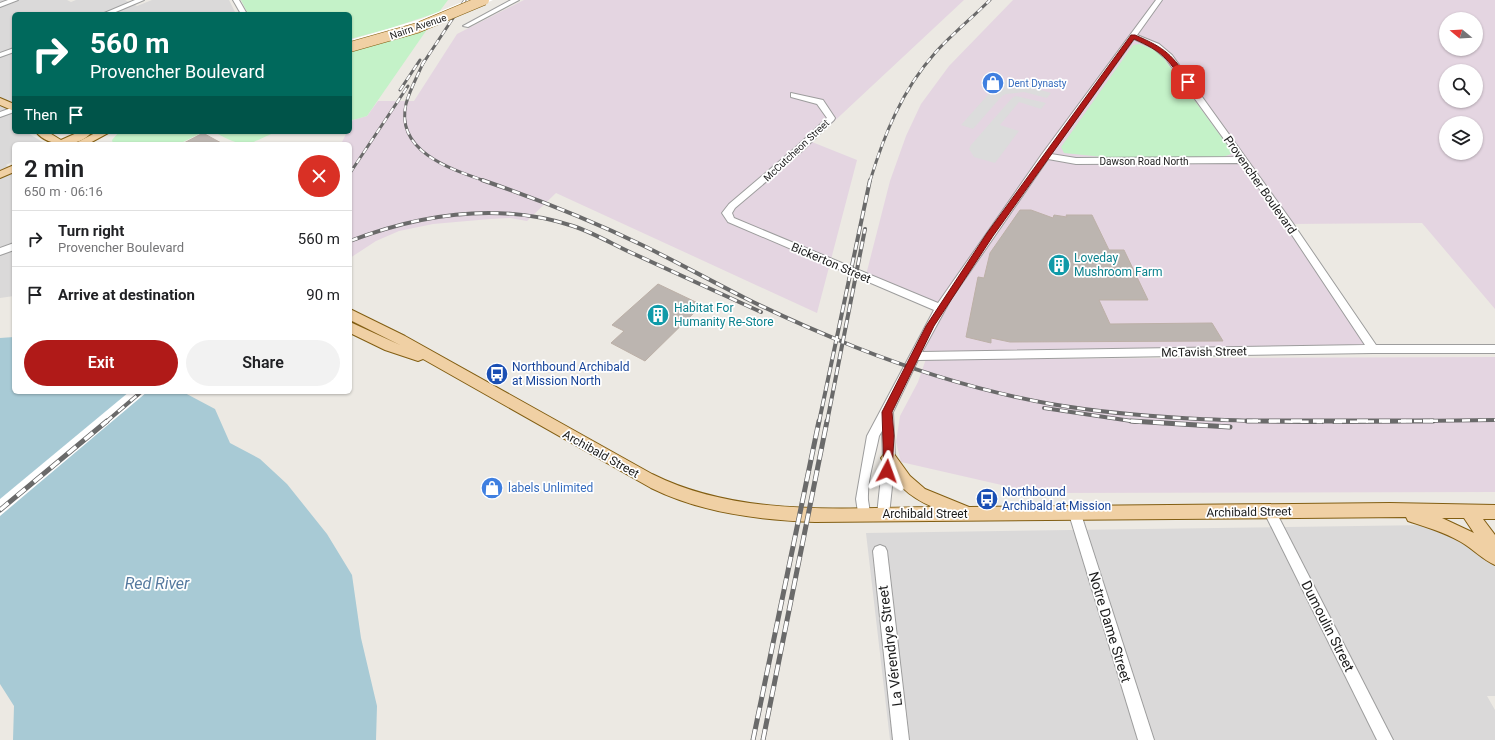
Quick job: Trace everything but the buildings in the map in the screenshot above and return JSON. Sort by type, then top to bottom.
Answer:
[{"type":"main road","name":"Nairn Avenue","points":[[352,41],[413,25],[474,0]]},
{"type":"main road","name":"Nairn Avenue","points":[[352,46],[417,28],[484,0]]},
{"type":"main road","points":[[0,101],[12,108]]},
{"type":"main road","points":[[44,134],[58,142]]},
{"type":"main road","points":[[69,142],[98,134]]},
{"type":"main road","points":[[103,142],[105,136],[108,134]]},
{"type":"main road","points":[[0,175],[12,169]]},
{"type":"main road","points":[[0,179],[12,174]]},
{"type":"main road","name":"Archibald Street","points":[[352,315],[400,339],[660,486],[697,499],[728,507],[764,513],[801,515],[1074,514],[1390,510],[1495,512]]},
{"type":"main road","name":"Archibald Street","points":[[352,328],[390,347],[440,362]]},
{"type":"main road","points":[[889,458],[901,478],[920,496],[975,514]]},
{"type":"main road","points":[[1390,510],[1426,519],[1453,530],[1472,540],[1495,556]]},
{"type":"main road","points":[[1469,512],[1495,549]]},
{"type":"street","points":[[0,5],[15,0]]},
{"type":"street","points":[[110,12],[141,0]]},
{"type":"street","points":[[236,0],[241,12]]},
{"type":"street","points":[[466,26],[516,0]]},
{"type":"street","points":[[864,515],[862,499],[869,451],[873,436],[887,412],[914,356],[940,308],[1045,156],[1159,0]]},
{"type":"street","name":"Provencher Boulevard","points":[[1133,36],[1156,46],[1169,57],[1289,224],[1373,349]]},
{"type":"street","points":[[0,55],[12,51]]},
{"type":"street","name":"McCutcheon Street","points":[[727,212],[798,150],[831,118],[820,102],[794,95]]},
{"type":"street","points":[[0,115],[12,110]]},
{"type":"street","name":"Dawson Road North","points":[[1045,156],[1076,161],[1243,160]]},
{"type":"street","name":"Bickerton Street","points":[[727,212],[730,220],[752,230],[940,308]]},
{"type":"street","points":[[0,252],[12,247]]},
{"type":"street","name":"McTavish Street","points":[[914,356],[1373,349],[1495,349]]},
{"type":"street","points":[[883,515],[889,458],[887,412]]},
{"type":"street","name":"Dumoulin Street","points":[[1270,512],[1385,740]]},
{"type":"street","name":"Notre Dame Street","points":[[1074,514],[1146,740]]},
{"type":"street","name":"La Vérendrye Street","points":[[880,551],[901,740]]},
{"type":"shaded area","points":[[0,0],[67,0],[71,2],[76,0],[125,0],[137,6],[152,0],[229,0],[235,12],[12,12],[12,134],[29,134],[43,142],[12,142],[12,162],[6,165],[12,170],[12,296],[0,298]]},
{"type":"shaded area","points":[[524,0],[964,0],[812,142],[857,160],[817,313],[556,193],[527,221],[510,218],[433,224],[399,231],[376,241],[352,257],[352,142],[342,142],[346,134],[352,134],[353,120],[367,116],[378,101],[414,101],[457,34]]},
{"type":"shaded area","points":[[1013,0],[1495,0],[1495,309],[1422,223],[1289,224],[1373,349],[914,356],[943,308],[866,275],[890,181],[906,136],[921,104],[949,66]]},
{"type":"shaded area","points":[[1002,79],[1051,93],[1047,98],[1024,92],[1006,94],[1002,96],[973,129],[961,125]]},
{"type":"shaded area","points":[[1016,96],[1046,103],[1041,109],[1019,102],[1000,125],[1019,131],[995,163],[974,157],[969,149],[971,145],[1012,98]]},
{"type":"shaded area","points":[[1495,357],[1495,492],[1037,493],[901,462],[896,442],[900,416],[918,382],[926,359]]},
{"type":"shaded area","points":[[1429,525],[1485,552],[1495,567],[1495,696],[1487,696],[1495,710],[1495,740],[890,740],[866,533]]},
{"type":"green space","points":[[241,0],[448,0],[439,12],[388,29],[352,38],[352,12],[247,12]]},
{"type":"green space","points":[[428,28],[367,116],[353,120],[352,50]]},
{"type":"green space","points":[[1139,44],[1153,49],[1162,56],[1231,150],[1231,154],[1223,157],[1103,157],[1064,153],[1061,147],[1133,45]]},
{"type":"green space","points":[[117,134],[199,134],[183,142],[112,142],[112,140]]},
{"type":"green space","points":[[218,134],[271,134],[254,142],[232,141]]},
{"type":"water","name":"Red River","points":[[12,337],[12,394],[187,394],[215,409],[230,443],[260,459],[287,484],[327,534],[352,575],[361,638],[377,706],[376,740],[13,740],[14,706],[0,684],[0,338]]},
{"type":"pier","points":[[467,0],[493,0],[432,27],[352,49],[352,39],[421,19]]},
{"type":"pier","points":[[127,394],[145,394],[0,516],[0,499]]},
{"type":"railway","points":[[423,64],[465,0]]},
{"type":"railway","points":[[870,181],[888,130],[913,82],[935,53],[990,0]]},
{"type":"railway","points":[[400,90],[420,60]]},
{"type":"railway","points":[[423,64],[406,104],[405,120],[409,134],[417,146],[428,156],[456,171],[485,181]]},
{"type":"railway","points":[[352,170],[408,86]]},
{"type":"railway","points":[[482,180],[563,210],[603,227],[655,251],[732,292],[836,339]]},
{"type":"railway","points":[[836,339],[870,180]]},
{"type":"railway","points":[[352,240],[404,224],[432,218],[460,214],[517,214],[545,219],[573,226],[589,232],[761,312]]},
{"type":"railway","points":[[843,342],[865,229]]},
{"type":"railway","points":[[819,422],[836,339]]},
{"type":"railway","points":[[836,339],[843,342]]},
{"type":"railway","points":[[827,422],[843,342]]},
{"type":"railway","points":[[843,342],[927,373],[1001,394],[1051,404],[1152,416],[1254,421]]},
{"type":"railway","points":[[106,422],[139,394]]},
{"type":"railway","points":[[1044,408],[1131,421]]},
{"type":"railway","points":[[1414,421],[1495,420]]},
{"type":"railway","points":[[0,510],[107,421]]},
{"type":"railway","points":[[753,740],[819,421]]},
{"type":"railway","points":[[763,740],[827,421]]},
{"type":"railway","points":[[1131,421],[1230,427]]},
{"type":"railway","points":[[1131,421],[1138,422]]},
{"type":"railway","points":[[1247,421],[1254,421]]},
{"type":"railway","points":[[1254,421],[1414,421]]},
{"type":"railway","points":[[1254,421],[1322,422]]},
{"type":"railway","points":[[1334,422],[1414,421]]},
{"type":"railway","points":[[1414,421],[1433,421]]},
{"type":"place","name":"Dent Dynasty","points":[[993,83]]},
{"type":"place","name":"Loveday Mushroom Farm","points":[[1059,265]]},
{"type":"place","name":"Habitat For Humanity Re-Store","points":[[658,315]]},
{"type":"place","name":"Northbound Archibald at Mission North","points":[[497,374]]},
{"type":"place","name":"labels Unlimited","points":[[492,488]]},
{"type":"place","name":"Northbound Archibald at Mission","points":[[987,499]]},
{"type":"route","points":[[887,471],[889,458],[887,412],[930,326],[947,297],[990,234],[1133,36],[1156,46],[1169,57],[1188,82]]}]
